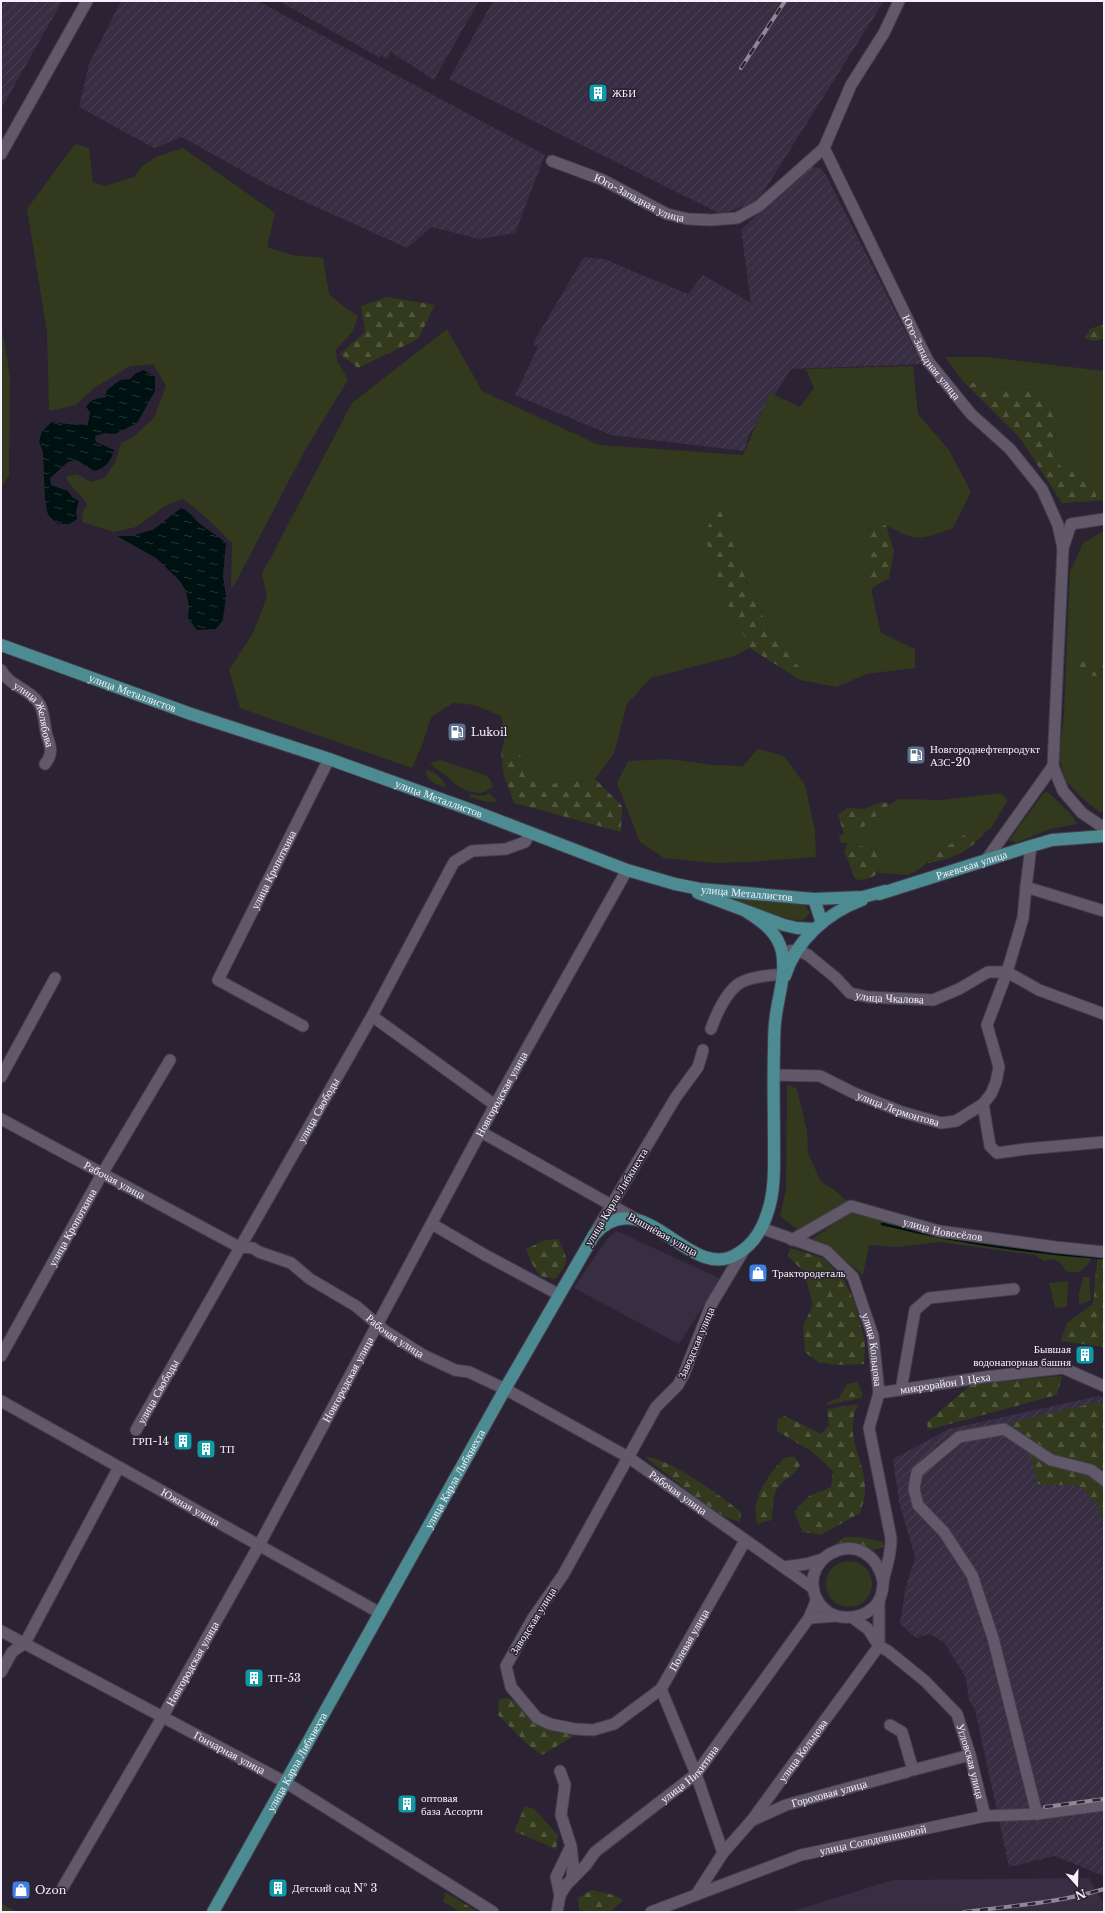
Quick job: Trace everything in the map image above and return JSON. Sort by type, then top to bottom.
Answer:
[{"type":"main road","name":"улица Металлистов","points":[[1,645],[190,714],[329,759],[474,811],[627,870],[675,884],[700,889],[814,899],[863,897],[885,891]]},
{"type":"main road","name":"Ржевская улица","points":[[885,891],[1052,840],[1104,836]]},
{"type":"main road","points":[[675,884],[784,925],[797,928],[818,926]]},
{"type":"main road","points":[[784,974],[797,950],[818,926],[856,902],[885,891]]},
{"type":"main road","points":[[814,899],[818,926]]},
{"type":"main road","points":[[747,912],[772,931],[780,944],[784,974]]},
{"type":"main road","name":"Заводская улица","points":[[744,1250],[761,1228],[768,1212],[773,1183],[776,1016],[784,974]]},
{"type":"main road","points":[[594,1234],[604,1225],[617,1218],[630,1217],[636,1219]]},
{"type":"main road","name":"Вишнёвая улица","points":[[636,1219],[712,1259],[729,1258],[744,1250]]},
{"type":"main road","name":"улица Карла Либкнехта","points":[[214,1912],[558,1294],[594,1234]]},
{"type":"street","points":[[1,154],[87,1]]},
{"type":"street","name":"Юго-Западная улица","points":[[552,161],[603,180],[667,214],[688,219],[711,220],[736,218],[759,206],[824,148],[851,85],[884,33],[898,1]]},
{"type":"street","name":"Юго-Западная улица","points":[[824,148],[928,361],[971,414],[1010,449],[1042,489],[1058,525],[1063,548]]},
{"type":"street","points":[[1058,525],[1104,519]]},
{"type":"street","points":[[1071,524],[1063,548],[1054,766],[1063,791],[1082,813],[1104,828]]},
{"type":"street","name":"улица Желябова","points":[[1,670],[12,684],[26,691],[39,704],[52,748],[50,757],[45,764]]},
{"type":"street","name":"улица Кропоткина","points":[[303,1026],[218,980],[329,759]]},
{"type":"street","points":[[986,860],[1054,766]]},
{"type":"street","name":"улица Свободы","points":[[136,1430],[372,1016],[454,862],[472,851],[506,849],[525,842],[530,833]]},
{"type":"street","points":[[1031,846],[1023,918],[1007,972],[987,1025],[999,1067],[996,1082],[991,1094],[983,1104],[990,1146],[997,1153],[1026,1148],[1104,1142]]},
{"type":"street","name":"Новгородская улица","points":[[63,1887],[163,1716],[258,1547],[495,1105],[627,870]]},
{"type":"street","points":[[1026,887],[1104,911]]},
{"type":"street","points":[[782,952],[797,950]]},
{"type":"street","name":"улица Чкалова","points":[[797,950],[808,955],[817,962],[836,978],[850,993],[868,997],[933,1000],[959,989],[988,972],[1007,972]]},
{"type":"street","points":[[1007,972],[1039,990],[1104,1014]]},
{"type":"street","points":[[711,1029],[717,1011],[737,985],[749,980],[784,974]]},
{"type":"street","points":[[1,1077],[55,978]]},
{"type":"street","points":[[372,1016],[495,1105]]},
{"type":"street","name":"улица Карла Либкнехта","points":[[594,1234],[676,1097],[698,1066],[703,1050]]},
{"type":"street","name":"улица Кропоткина","points":[[1,1356],[102,1174],[170,1060]]},
{"type":"street","name":"улица Лермонтова","points":[[774,1074],[820,1076],[854,1093],[882,1104],[941,1123],[956,1121],[983,1104]]},
{"type":"street","name":"Рабочая улица","points":[[1,1119],[239,1247],[253,1248],[259,1252],[291,1263],[310,1279],[356,1306],[377,1324],[423,1355],[456,1370],[469,1372],[505,1389],[628,1457],[745,1541],[784,1567],[815,1593]]},
{"type":"street","name":"Вишнёвая улица","points":[[481,1132],[636,1219]]},
{"type":"street","name":"улица Новосёлов","points":[[792,1240],[851,1206],[939,1231],[1054,1248],[1104,1252]]},
{"type":"street","points":[[432,1224],[485,1255],[558,1294]]},
{"type":"street","name":"улица Кольцова","points":[[761,1228],[826,1251],[853,1277],[873,1336],[878,1393],[869,1428],[891,1538],[891,1551],[883,1581]]},
{"type":"street","name":"Заводская улица","points":[[614,1724],[593,1730],[550,1724],[537,1718],[511,1687],[506,1666],[533,1618],[563,1575],[656,1407],[678,1385],[684,1374],[711,1305],[744,1250]]},
{"type":"street","points":[[901,1390],[915,1310],[928,1298],[1014,1289]]},
{"type":"street","name":"микрорайон 1 Цеха","points":[[878,1393],[985,1377],[1063,1368],[1104,1386]]},
{"type":"street","name":"Южная улица","points":[[1,1401],[120,1467],[258,1547],[380,1613]]},
{"type":"street","points":[[1037,1814],[993,1638],[972,1575],[944,1532],[918,1505],[914,1489],[917,1472],[959,1437],[1004,1429],[1050,1460],[1091,1470],[1104,1480]]},
{"type":"street","points":[[1,1672],[12,1652],[24,1643],[120,1467]]},
{"type":"street","name":"Полевая улица","points":[[614,1724],[661,1689],[745,1541]]},
{"type":"street","points":[[837,1616],[822,1607],[815,1593],[815,1571],[823,1559],[832,1552],[843,1549],[855,1549],[875,1555],[891,1551]]},
{"type":"street","points":[[866,1553],[875,1561],[881,1570],[883,1581],[879,1600],[879,1646]]},
{"type":"street","points":[[784,1567],[806,1564],[823,1559]]},
{"type":"street","name":"улица Никитина","points":[[557,1912],[560,1895],[572,1879],[586,1865],[595,1852],[696,1774],[809,1618],[815,1593]]},
{"type":"street","points":[[809,1618],[837,1616],[853,1618],[865,1614],[879,1600]]},
{"type":"street","points":[[853,1618],[868,1629],[879,1646]]},
{"type":"street","name":"Гончарная улица","points":[[1,1631],[285,1782],[493,1912]]},
{"type":"street","name":"улица Кольцова","points":[[696,1895],[723,1853],[752,1820],[879,1646]]},
{"type":"street","name":"Угловская улица","points":[[879,1646],[888,1651],[925,1681],[957,1714],[970,1755],[985,1816]]},
{"type":"street","points":[[661,1689],[696,1774],[723,1853]]},
{"type":"street","points":[[890,1725],[902,1732],[910,1771]]},
{"type":"street","name":"Гороховая улица","points":[[752,1820],[786,1805],[970,1755]]},
{"type":"street","points":[[560,1771],[565,1785],[561,1815],[571,1846],[573,1864],[572,1879]]},
{"type":"street","name":"улица Солодовниковой","points":[[651,1912],[801,1855],[985,1816],[1037,1814],[1104,1806]]},
{"type":"street","points":[[560,1895],[556,1877],[571,1846]]},
{"type":"shaded area","points":[[1,1],[62,1],[1,109]]},
{"type":"shaded area","points":[[121,1],[258,1],[545,155],[515,233],[479,239],[432,227],[407,248],[268,185],[182,137],[154,148],[79,107],[89,64]]},
{"type":"shaded area","points":[[279,1],[479,1],[434,80],[391,52],[387,59],[381,55],[380,58]]},
{"type":"shaded area","points":[[493,1],[884,1],[757,202],[721,214],[449,79]]},
{"type":"shaded area","points":[[812,167],[820,168],[826,175],[922,364],[791,369],[749,435],[744,451],[611,435],[515,395],[538,347],[533,343],[584,257],[604,259],[688,294],[703,275],[751,303],[741,230],[796,177]]},
{"type":"shaded area","points":[[617,1231],[721,1279],[679,1344],[574,1288],[607,1239]]},
{"type":"shaded area","points":[[1099,1396],[1104,1398],[1104,1876],[1055,1856],[1009,1867],[975,1709],[969,1701],[966,1678],[944,1642],[929,1634],[916,1638],[900,1624],[905,1591],[915,1557],[899,1502],[893,1459],[949,1429]]},
{"type":"shaded area","points":[[1089,1878],[1104,1905],[1104,1912],[790,1912],[893,1880]]},
{"type":"green space","points":[[75,144],[89,148],[93,182],[105,186],[134,177],[141,167],[156,157],[183,148],[275,213],[267,247],[292,255],[323,258],[329,294],[344,307],[358,316],[353,331],[336,350],[337,360],[348,380],[305,450],[231,589],[232,543],[202,514],[183,499],[165,506],[136,527],[114,532],[82,522],[83,511],[87,504],[66,477],[76,474],[91,482],[104,478],[115,463],[121,443],[133,437],[154,418],[166,386],[153,364],[130,366],[94,388],[76,405],[49,411],[47,332],[27,209]]},
{"type":"green space","points":[[387,297],[435,305],[418,339],[358,368],[340,354],[365,332],[361,306]]},
{"type":"green space","points":[[1,323],[10,376],[9,476],[1,487]]},
{"type":"green space","points":[[1104,324],[1104,339],[1092,341],[1084,338],[1090,329]]},
{"type":"green space","points":[[447,329],[482,391],[599,445],[743,455],[770,393],[800,407],[814,388],[806,369],[913,366],[918,414],[949,450],[971,492],[953,528],[942,532],[919,538],[905,535],[886,525],[867,529],[870,582],[881,633],[915,649],[915,668],[866,674],[837,687],[800,680],[802,670],[771,634],[748,584],[719,507],[724,597],[750,648],[734,656],[651,678],[627,704],[614,753],[595,779],[538,785],[518,752],[501,752],[505,737],[501,716],[475,705],[453,703],[431,717],[423,743],[412,768],[240,708],[229,670],[253,633],[267,597],[262,574],[352,403]]},
{"type":"green space","points":[[945,357],[986,357],[1104,371],[1104,500],[1094,501],[1099,488],[1075,470],[1060,466],[1054,446],[1058,415],[1034,390],[990,387],[962,380]]},
{"type":"green space","points":[[962,380],[990,387],[1034,390],[1058,415],[1054,446],[1060,466],[1075,470],[1100,488],[1094,501],[1062,503],[1020,438]]},
{"type":"green space","points":[[719,506],[748,584],[771,634],[802,670],[800,680],[750,648],[724,597],[704,534]]},
{"type":"green space","points":[[886,525],[894,551],[889,578],[870,589],[866,556],[867,529]]},
{"type":"green space","points":[[1104,532],[1104,663],[1100,660],[1075,672],[1104,678],[1104,811],[1100,812],[1082,798],[1065,780],[1059,757],[1064,716],[1070,572],[1083,543]]},
{"type":"green space","points":[[1078,658],[1100,660],[1104,663],[1104,678],[1075,672],[1068,667],[1067,659]]},
{"type":"green space","points":[[758,749],[784,756],[805,785],[815,831],[816,857],[713,863],[664,858],[640,842],[617,783],[628,761],[671,759],[712,765],[743,766]]},
{"type":"green space","points":[[501,752],[518,752],[538,785],[595,779],[622,806],[621,832],[514,803],[504,776]]},
{"type":"green space","points":[[440,760],[485,775],[490,779],[493,787],[482,793],[469,791],[460,787],[430,763]]},
{"type":"green space","points":[[426,770],[441,778],[447,787],[435,784],[427,777]]},
{"type":"green space","points":[[1046,792],[1071,814],[1077,824],[1050,829],[1016,843],[1009,840],[1043,794]]},
{"type":"green space","points":[[489,793],[497,801],[488,802],[469,797],[471,794],[483,796]]},
{"type":"green space","points":[[1000,793],[1008,800],[991,828],[983,834],[980,829],[937,853],[921,868],[908,875],[878,873],[885,860],[878,850],[840,842],[839,837],[852,826],[880,811],[898,799],[943,800]]},
{"type":"green space","points":[[882,802],[890,804],[863,827],[852,826],[844,833],[838,815],[847,808],[864,809]]},
{"type":"green space","points":[[973,829],[980,829],[983,834],[972,846],[951,857],[927,863],[937,853]]},
{"type":"green space","points":[[848,843],[878,850],[885,860],[874,876],[867,879],[856,880],[844,851]]},
{"type":"green space","points":[[731,897],[802,904],[810,913],[802,921],[786,918],[730,900]]},
{"type":"green space","points":[[787,1084],[797,1089],[807,1132],[808,1153],[821,1182],[833,1189],[848,1202],[798,1230],[780,1216],[786,1190]]},
{"type":"green space","points":[[854,1210],[1093,1253],[1084,1269],[1071,1272],[1066,1271],[1062,1264],[1054,1259],[1044,1261],[1035,1255],[940,1242],[897,1247],[869,1245],[863,1275],[832,1250],[811,1240]]},
{"type":"green space","points":[[558,1239],[564,1251],[566,1260],[565,1264],[555,1279],[540,1276],[531,1262],[526,1249],[545,1240]]},
{"type":"green space","points":[[790,1248],[823,1258],[844,1280],[855,1303],[865,1341],[864,1364],[838,1365],[818,1362],[805,1352],[803,1326],[813,1305],[804,1272],[788,1256]]},
{"type":"green space","points":[[1099,1254],[1104,1255],[1104,1347],[1061,1341],[1067,1323],[1093,1304]]},
{"type":"green space","points":[[1083,1277],[1089,1277],[1091,1300],[1079,1305],[1079,1294]]},
{"type":"green space","points":[[1068,1281],[1067,1307],[1055,1308],[1049,1283]]},
{"type":"green space","points":[[1062,1376],[1057,1395],[928,1430],[927,1422],[972,1384]]},
{"type":"green space","points":[[857,1382],[863,1394],[861,1398],[827,1405],[827,1403],[839,1398],[847,1384]]},
{"type":"green space","points":[[1098,1402],[1104,1405],[1104,1528],[1097,1504],[1079,1486],[1038,1484],[1024,1434],[1010,1423]]},
{"type":"green space","points":[[858,1404],[854,1416],[854,1439],[865,1481],[865,1494],[860,1513],[821,1535],[803,1532],[794,1512],[809,1496],[831,1487],[833,1471],[811,1451],[777,1431],[778,1419],[785,1416],[821,1434],[829,1425],[827,1409]]},
{"type":"green space","points":[[794,1456],[800,1465],[793,1474],[777,1488],[773,1501],[772,1520],[757,1524],[755,1509],[760,1491],[771,1473],[784,1458]]},
{"type":"green space","points":[[645,1457],[667,1463],[708,1488],[741,1512],[740,1522],[725,1517],[703,1503]]},
{"type":"green space","points":[[845,1537],[859,1537],[883,1542],[883,1547],[874,1550],[852,1544],[833,1548],[836,1543]]},
{"type":"green space","points":[[849,1561],[862,1565],[868,1571],[872,1584],[868,1597],[862,1603],[849,1607],[836,1603],[830,1597],[826,1584],[830,1571],[836,1565]]},
{"type":"green space","points":[[508,1698],[574,1731],[574,1736],[542,1755],[527,1744],[498,1715],[499,1699]]},
{"type":"green space","points":[[525,1806],[534,1809],[558,1835],[556,1849],[514,1831]]},
{"type":"green space","points":[[592,1890],[614,1895],[623,1900],[610,1912],[580,1912],[578,1898]]},
{"type":"green space","points":[[445,1892],[478,1912],[460,1912],[443,1901]]},
{"type":"green space","points":[[1,1903],[17,1912],[1,1912]]},
{"type":"water","points":[[144,370],[155,377],[155,391],[137,423],[115,434],[105,433],[95,436],[96,442],[114,450],[107,464],[94,471],[77,460],[68,462],[50,478],[51,485],[68,491],[72,497],[79,501],[76,512],[77,519],[69,524],[58,524],[48,515],[45,500],[43,452],[39,442],[42,431],[52,422],[76,425],[88,424],[90,412],[86,407],[90,403],[97,399],[105,398],[107,390],[120,380],[130,379],[136,373]]},
{"type":"water","points":[[181,508],[192,515],[200,524],[226,543],[223,576],[226,597],[223,620],[216,629],[197,630],[188,618],[189,606],[186,591],[179,580],[156,558],[117,536],[132,536],[154,529]]},
{"type":"waterway","points":[[882,1224],[992,1246],[1104,1258]]},
{"type":"railway","points":[[741,68],[785,1]]},
{"type":"railway","points":[[1045,1807],[1104,1799]]},
{"type":"railway","points":[[964,1912],[1052,1901],[1104,1889]]},
{"type":"place","name":"ЖБИ","points":[[598,93]]},
{"type":"place","name":"Lukoil","points":[[457,732]]},
{"type":"place","name":"Новгороднефтепродукт АЗС-20","points":[[916,755]]},
{"type":"place","name":"Трактородеталь","points":[[758,1273]]},
{"type":"place","name":"Бывшая водонапорная башня","points":[[1085,1355]]},
{"type":"place","name":"ГРП-14","points":[[183,1441]]},
{"type":"place","name":"ТП","points":[[206,1449]]},
{"type":"place","name":"ТП-53","points":[[254,1678]]},
{"type":"place","name":"оптовая база Ассорти","points":[[407,1804]]},
{"type":"place","name":"Детский сад № 3","points":[[278,1888]]},
{"type":"place","name":"Ozon","points":[[21,1890]]}]
